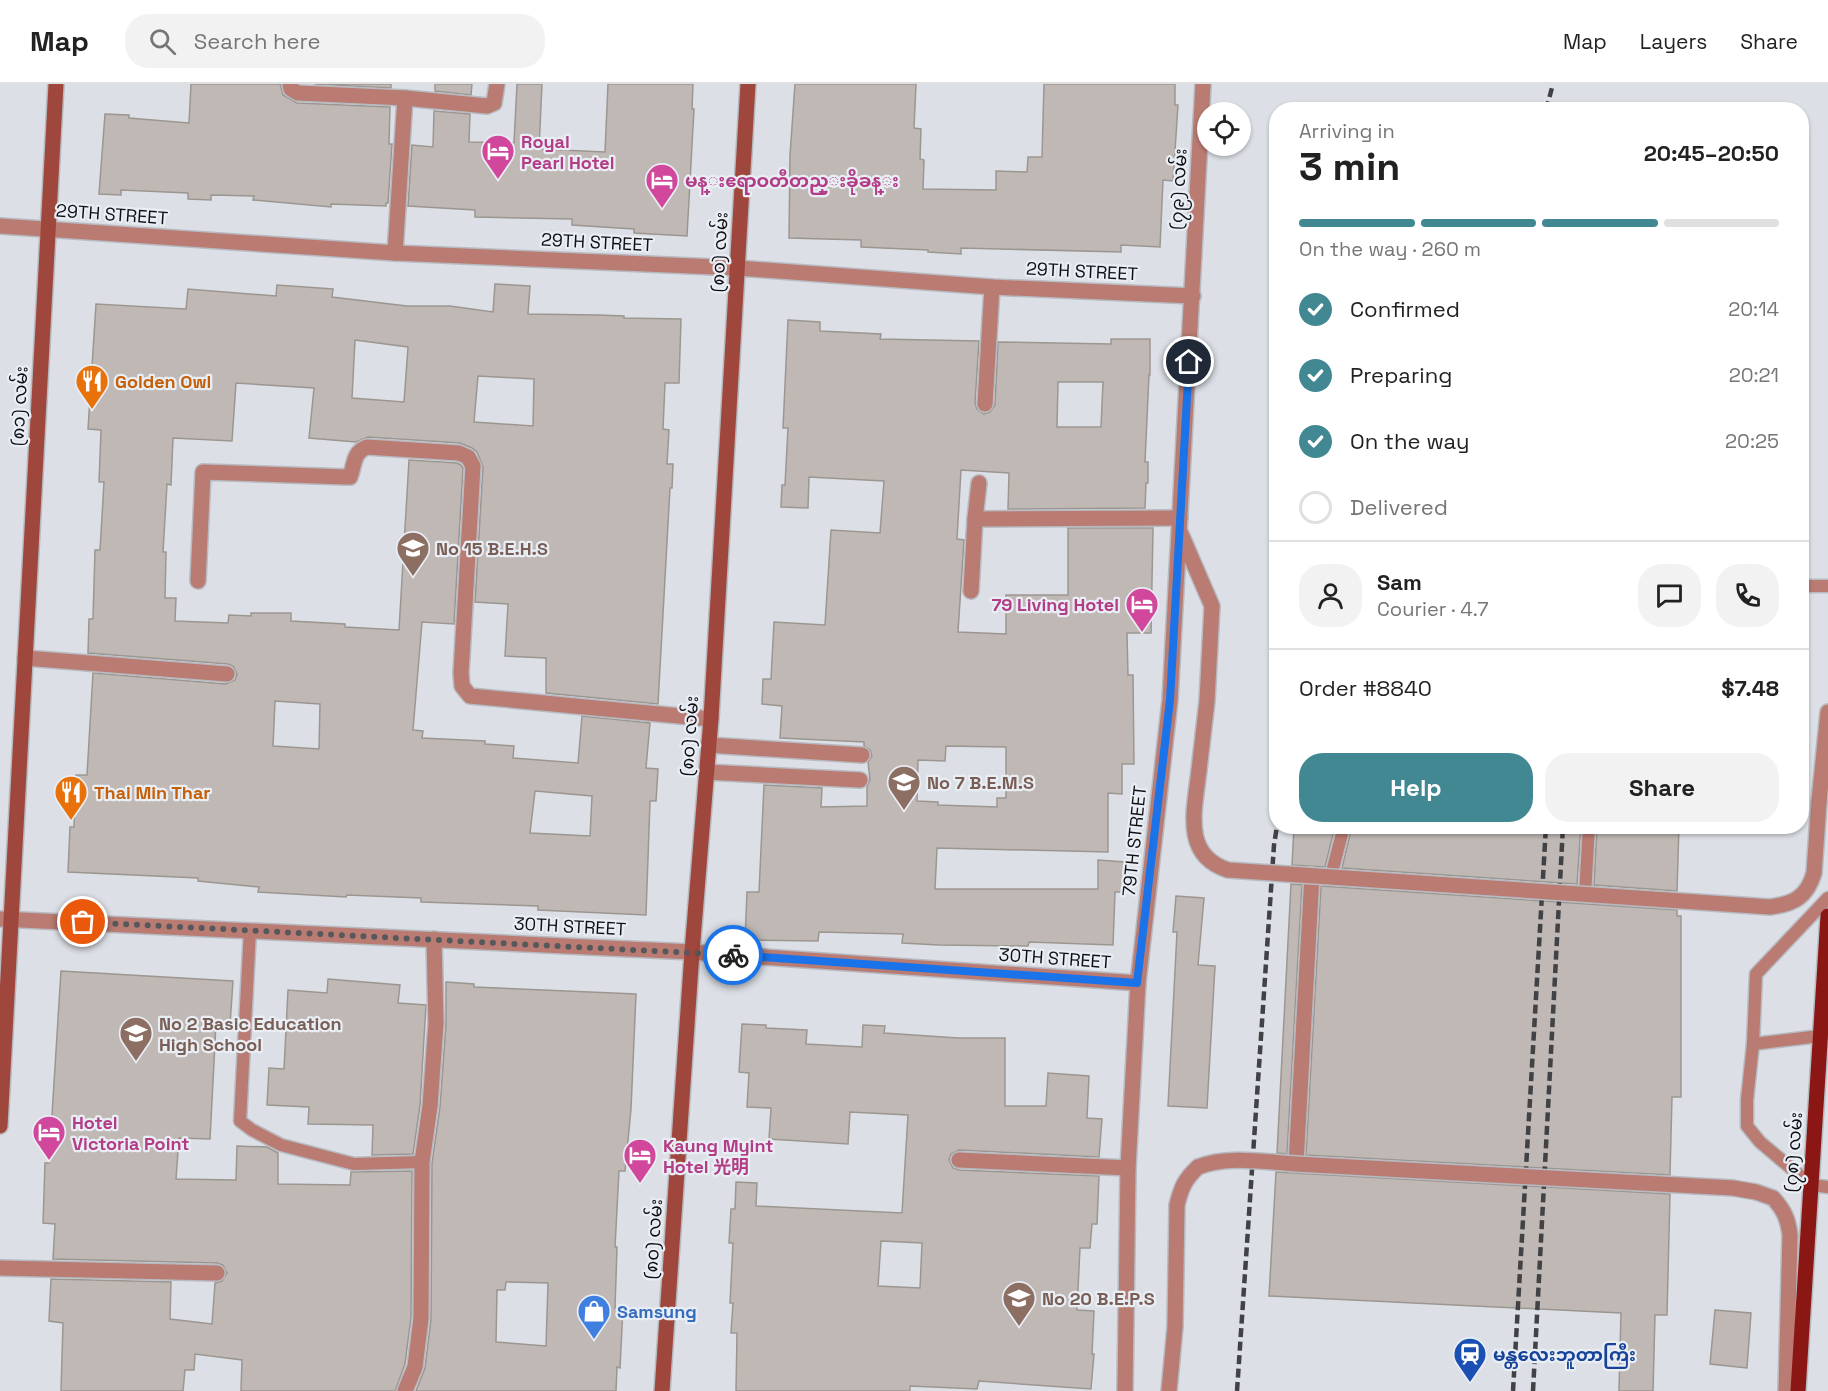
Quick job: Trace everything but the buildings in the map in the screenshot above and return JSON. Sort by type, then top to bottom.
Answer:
[{"type":"main road","name":"(၈၁) လမ်း","points":[[0,1126],[6,919],[25,658],[56,84]]},
{"type":"main road","name":"(၈၀) လမ်း","points":[[662,1391],[692,952],[711,719],[748,84]]},
{"type":"main road","name":"(၇၈) လမ်း","points":[[1798,1391],[1811,1185],[1824,1036],[1828,916]]},
{"type":"street","points":[[290,84],[291,89],[297,93],[405,98],[486,106],[494,103],[497,84]]},
{"type":"street","name":"(၇၉) လမ်း","points":[[1193,296],[1203,84]]},
{"type":"street","points":[[395,253],[405,98]]},
{"type":"street","name":"29TH STREET","points":[[0,226],[395,253],[738,268],[992,287],[1193,296]]},
{"type":"street","points":[[985,404],[992,287]]},
{"type":"street","name":"79TH STREET","points":[[1125,1391],[1128,1167],[1137,983],[1170,700],[1193,296]]},
{"type":"street","points":[[198,581],[203,472],[350,477],[356,455],[367,447],[459,453],[468,457],[473,466],[460,673],[462,686],[470,696],[711,719]]},
{"type":"street","points":[[971,591],[979,483]]},
{"type":"street","points":[[975,519],[1180,524],[1212,606],[1207,701],[1194,834],[1197,847],[1204,857],[1215,866],[1228,870],[1770,907],[1786,905],[1796,900],[1811,883],[1814,873],[1828,712]]},
{"type":"street","points":[[25,658],[227,674]]},
{"type":"street","points":[[708,746],[862,755]]},
{"type":"street","points":[[706,772],[860,780]]},
{"type":"street","points":[[1296,1164],[1312,875]]},
{"type":"street","name":"30TH STREET","points":[[6,919],[692,952],[1137,983]]},
{"type":"street","points":[[405,1391],[415,1367],[422,1318],[422,1162],[430,1106],[436,1023],[434,939]]},
{"type":"street","points":[[959,1160],[1128,1167]]},
{"type":"street","points":[[1169,1391],[1174,1327],[1177,1206],[1181,1188],[1187,1177],[1198,1167],[1210,1162],[1228,1160],[1722,1188],[1756,1192],[1773,1198],[1788,1219],[1790,1235],[1786,1391]]},
{"type":"street","points":[[0,1268],[217,1273]]},
{"type":"lane","points":[[1809,586],[1828,586]]},
{"type":"lane","points":[[1331,876],[1342,834]]},
{"type":"lane","points":[[1585,894],[1589,834]]},
{"type":"lane","points":[[1828,898],[1756,974],[1753,1044],[1746,1100],[1747,1126],[1760,1142],[1811,1185],[1828,1187]]},
{"type":"lane","points":[[250,930],[240,1121],[252,1130],[281,1144],[354,1164],[422,1162]]},
{"type":"lane","points":[[1753,1044],[1824,1036]]},
{"type":"railway","points":[[1548,102],[1553,84]]},
{"type":"railway","points":[[1237,1391],[1276,834]]},
{"type":"railway","points":[[1513,1391],[1546,834]]},
{"type":"railway","points":[[1533,1391],[1563,834]]},
{"type":"way so far","points":[[83,922],[733,955]]},
{"type":"place","name":"Royal Pearl Hotel","points":[[498,180]]},
{"type":"place","name":"မန္းဧရာဝတီတည္းခိုခန္း","points":[[662,209]]},
{"type":"place","name":"Golden Owl","points":[[92,410]]},
{"type":"place","name":"No 15 B.E.H.S","points":[[413,577]]},
{"type":"place","name":"79 Living Hotel","points":[[1142,633]]},
{"type":"place","name":"No 7 B.E.M.S","points":[[904,811]]},
{"type":"place","name":"Thai Min Thar","points":[[71,821]]},
{"type":"place","name":"No 2 Basic Education High School","points":[[136,1062]]},
{"type":"place","name":"Hotel Victoria Point","points":[[49,1161]]},
{"type":"place","name":"Kaung Myint Hotel 光明","points":[[640,1184]]},
{"type":"place","name":"No 20 B.E.P.S","points":[[1019,1327]]},
{"type":"place","name":"Samsung","points":[[594,1340]]},
{"type":"place","name":"မန္တလေးဘူတာကြီး","points":[[1470,1383]]},
{"type":"route","points":[[733,955],[1137,983],[1170,700],[1189,362]]}]
